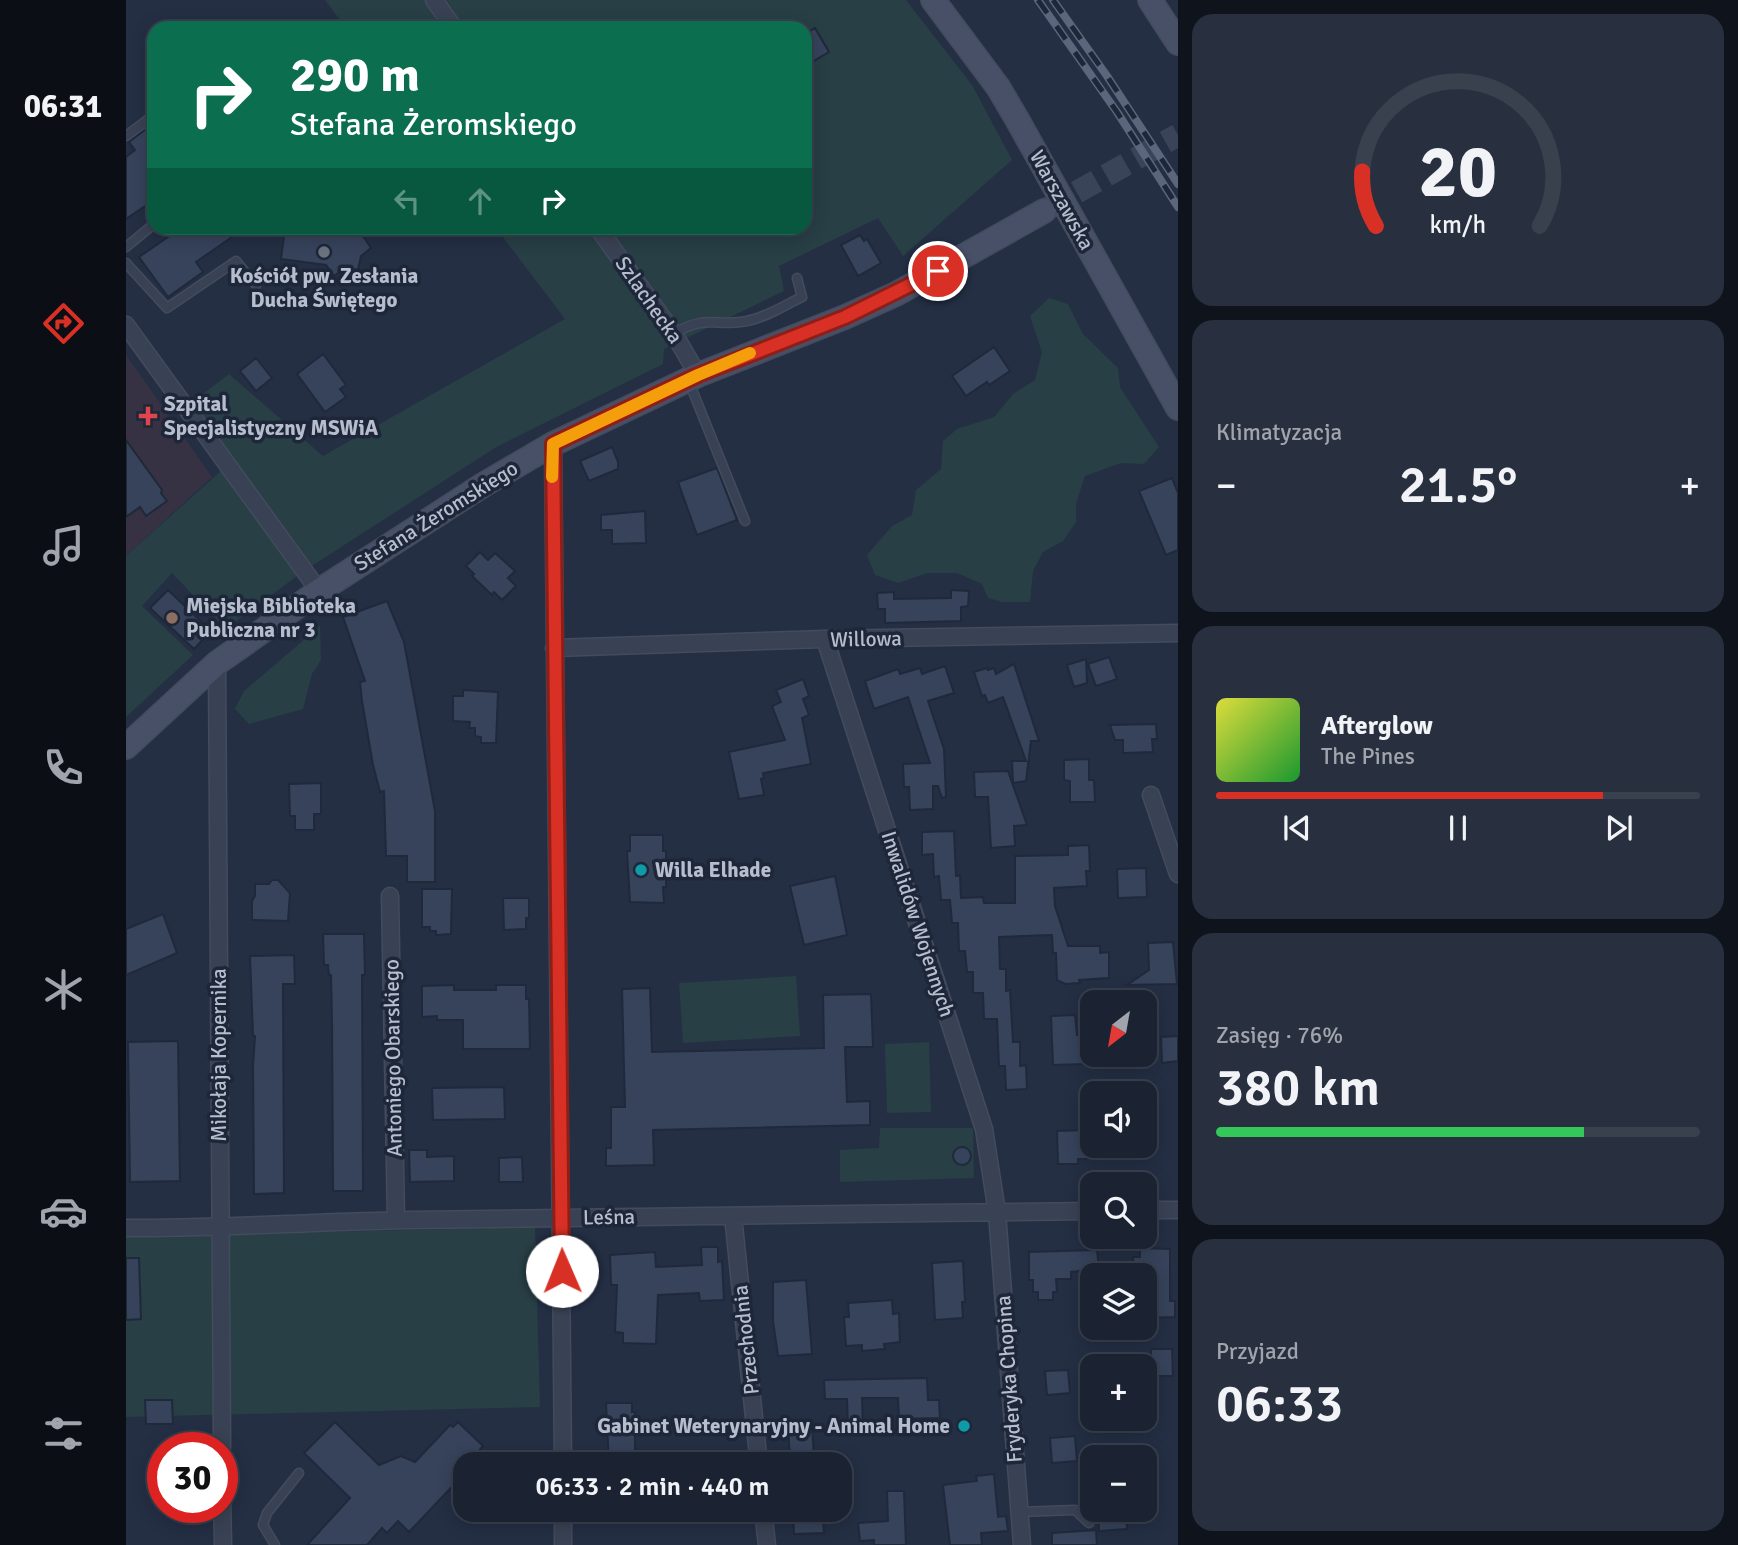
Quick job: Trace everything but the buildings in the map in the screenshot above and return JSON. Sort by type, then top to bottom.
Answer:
[{"type":"main road","name":"Warszawska","points":[[933,0],[998,87],[1178,408]]},
{"type":"main road","points":[[1150,0],[1178,43]]},
{"type":"main road","name":"Stefana Żeromskiego","points":[[126,747],[217,663],[318,591],[483,485],[553,444],[693,377],[845,317],[895,294],[1044,211]]},
{"type":"street","points":[[434,0],[449,21]]},
{"type":"street","name":"Szlachecka","points":[[603,235],[674,334],[693,377]]},
{"type":"street","points":[[126,325],[318,591]]},
{"type":"street","points":[[553,444],[563,1452]]},
{"type":"street","name":"Willowa","points":[[554,648],[825,639],[1178,633]]},
{"type":"street","name":"Inwalidów Wojennych","points":[[825,639],[984,1129],[997,1212]]},
{"type":"street","name":"Mikołaja Kopernika","points":[[217,663],[222,1432]]},
{"type":"street","points":[[1151,795],[1178,874]]},
{"type":"street","name":"Antoniego Obarskiego","points":[[390,896],[396,1220]]},
{"type":"street","points":[[1157,1210],[1178,1210]]},
{"type":"street","name":"Leśna","points":[[126,1228],[219,1228],[396,1220],[561,1217],[1080,1211]]},
{"type":"street","name":"Fryderyka Chopina","points":[[997,1212],[1022,1545]]},
{"type":"street","name":"Przechodnia","points":[[733,1216],[757,1452]]},
{"type":"street","points":[[563,1522],[563,1545]]},
{"type":"street","points":[[764,1522],[767,1545]]},
{"type":"street","points":[[223,1523],[223,1545]]},
{"type":"lane","points":[[126,136],[147,120]]},
{"type":"lane","points":[[126,247],[147,230]]},
{"type":"lane","points":[[126,262],[167,308],[236,261],[256,285]]},
{"type":"lane","points":[[674,334],[697,322],[741,322],[767,314],[802,297],[797,278]]},
{"type":"lane","points":[[693,377],[745,521]]},
{"type":"lane","points":[[275,1545],[262,1525],[267,1513],[299,1473]]},
{"type":"lane","points":[[1018,1513],[1075,1510],[1089,1523]]},
{"type":"shaded area","name":"Szpital Specjalistyczny MSWiA","points":[[126,355],[212,477],[126,556]]},
{"type":"green space","points":[[325,0],[906,0],[972,85],[1012,160],[903,256],[878,218],[779,266],[784,291],[664,349],[663,364],[498,446],[304,571],[225,629],[172,573],[142,606],[193,655],[126,717],[126,556],[232,461],[191,403],[229,374],[323,456],[565,319],[501,235],[812,235],[812,21],[341,21]]},
{"type":"green space","points":[[1049,298],[1068,304],[1083,334],[1118,368],[1120,387],[1159,447],[1144,464],[1121,463],[1085,476],[1076,504],[1076,522],[1063,541],[1043,552],[1033,571],[1030,602],[1002,602],[988,598],[982,584],[957,573],[928,573],[898,583],[875,575],[867,555],[892,526],[912,515],[916,490],[941,469],[943,441],[957,429],[994,417],[1013,394],[1035,380],[1042,352],[1030,316]]},
{"type":"green space","points":[[320,626],[321,660],[312,674],[303,709],[249,724],[235,709],[244,691]]},
{"type":"green space","points":[[796,976],[800,1036],[683,1043],[679,983]]},
{"type":"green space","points":[[929,1042],[931,1112],[887,1113],[885,1044]]},
{"type":"green space","points":[[880,1128],[973,1128],[974,1178],[840,1182],[840,1150],[879,1148]]},
{"type":"green space","points":[[535,1227],[540,1407],[126,1417],[126,1237]]},
{"type":"tunnel","points":[[1047,209],[1178,135]]},
{"type":"railway","points":[[1038,0],[1117,112],[1178,207]]},
{"type":"railway","points":[[1053,0],[1178,184]]},
{"type":"slow traffic","points":[[552,477],[553,444],[750,353]]},
{"type":"place","name":"Kościół pw. Zesłania Ducha Świętego","points":[[324,252]]},
{"type":"place","name":"Szpital Specjalistyczny MSWiA","points":[[148,416]]},
{"type":"place","name":"Miejska Biblioteka Publiczna nr 3","points":[[172,618]]},
{"type":"place","name":"Willa Elhade","points":[[641,870]]},
{"type":"place","name":"Gabinet Weterynaryjny - Animal Home","points":[[964,1426]]},
{"type":"route","points":[[562,1271],[553,444],[737,358],[845,317],[938,271]]}]
